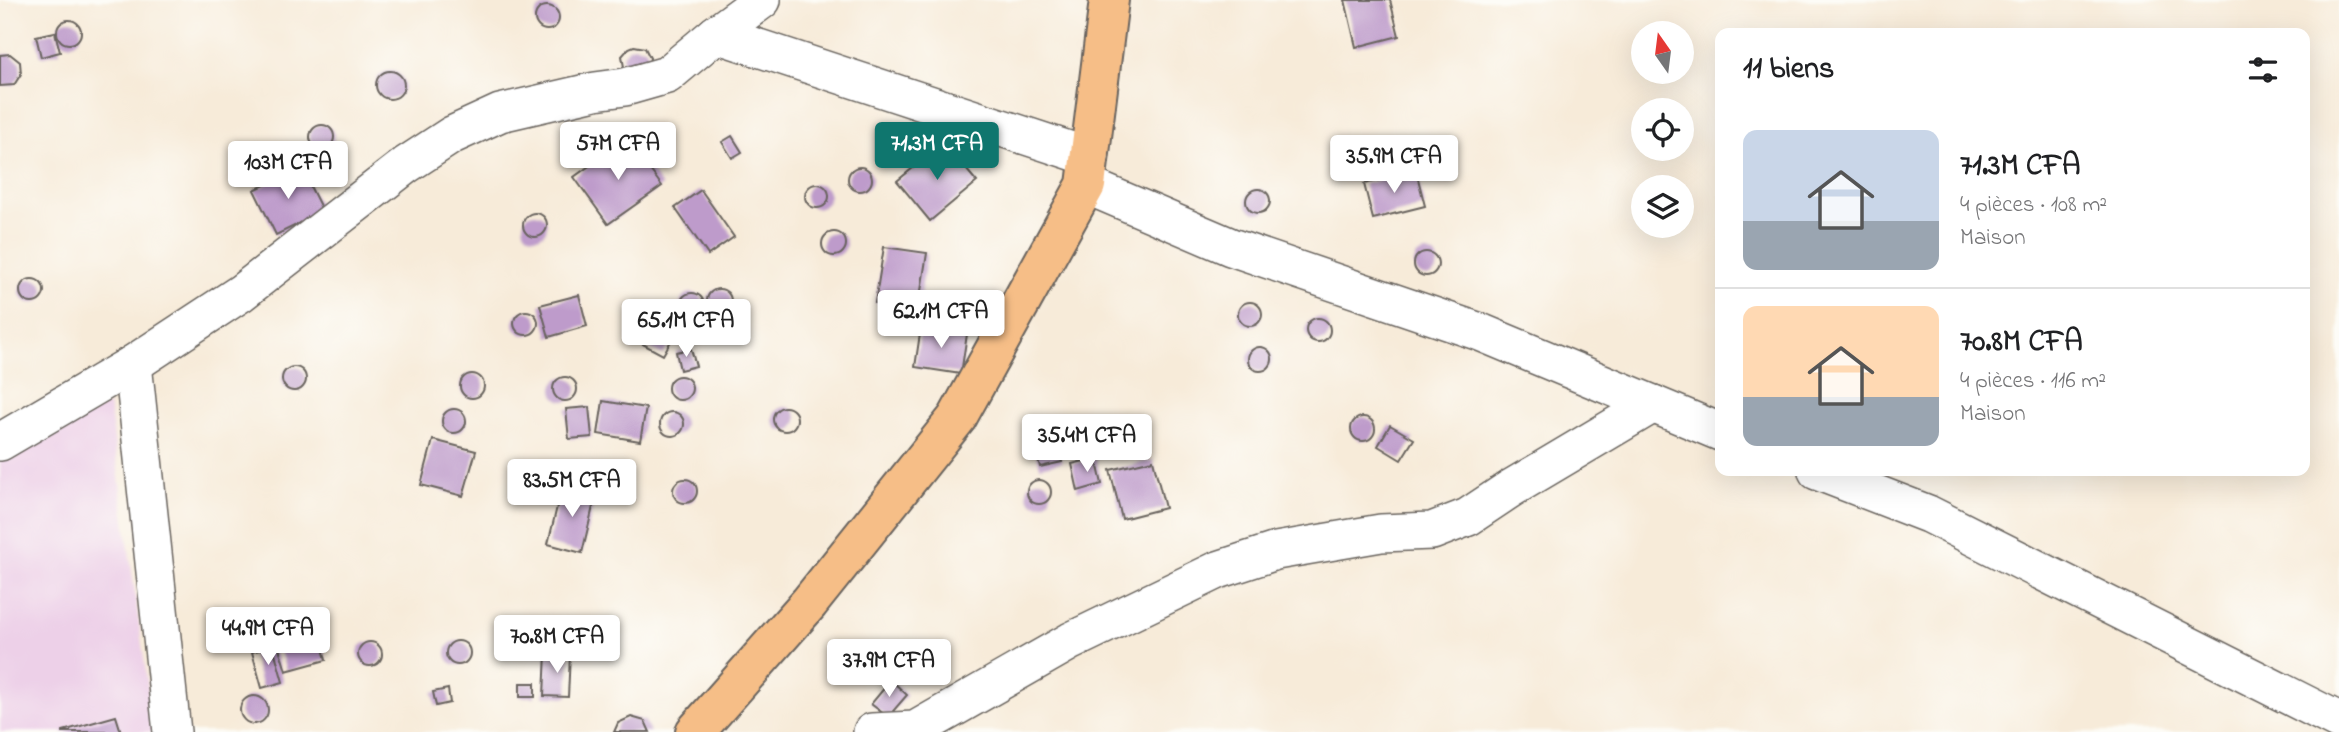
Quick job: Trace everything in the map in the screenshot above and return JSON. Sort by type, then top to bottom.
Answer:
[{"type":"main road","points":[[695,732],[809,603],[957,418],[1088,171],[1109,0]]},
{"type":"street","points":[[0,442],[133,364],[241,293],[406,165],[452,135],[500,113],[595,91],[625,87],[667,75],[762,0]]},
{"type":"street","points":[[716,34],[1088,171],[1231,247],[1480,332],[1715,430]]},
{"type":"street","points":[[133,364],[172,732]]},
{"type":"street","points":[[872,732],[918,731],[1071,642],[1218,570],[1289,549],[1381,533],[1432,531],[1468,517],[1653,404]]},
{"type":"street","points":[[1830,476],[1928,514],[2339,721]]},
{"type":"shaded area","points":[[109,404],[154,732],[0,732],[0,461]]},
{"type":"building","points":[[1345,0],[1390,0],[1399,36],[1356,47]]},
{"type":"building","points":[[547,6],[555,10],[559,18],[555,26],[547,30],[539,26],[535,18],[539,10]]},
{"type":"building","points":[[69,20],[80,27],[81,32],[74,43],[69,44],[58,37],[57,32],[64,21]]},
{"type":"building","points":[[55,32],[60,52],[41,57],[36,36]]},
{"type":"building","points":[[634,46],[645,48],[650,58],[649,63],[628,71],[624,67],[622,56]]},
{"type":"building","points":[[10,54],[20,62],[21,74],[14,85],[0,86],[0,55]]},
{"type":"building","points":[[390,71],[400,75],[404,85],[400,95],[390,99],[380,95],[376,85],[380,75]]},
{"type":"building","points":[[322,125],[333,132],[334,137],[327,148],[322,149],[311,142],[310,137],[317,126]]},
{"type":"building","points":[[732,136],[742,152],[732,158],[722,142]]},
{"type":"building","points":[[627,139],[662,186],[608,224],[574,177]]},
{"type":"building","points":[[944,143],[977,182],[930,221],[897,181]]},
{"type":"building","points":[[860,167],[868,171],[872,179],[868,187],[860,191],[852,187],[848,179],[852,171]]},
{"type":"building","points":[[301,168],[323,212],[276,235],[254,190]]},
{"type":"building","points":[[1416,171],[1425,206],[1373,219],[1364,184]]},
{"type":"building","points":[[817,184],[825,188],[829,196],[825,204],[817,208],[809,204],[805,196],[809,188]]},
{"type":"building","points":[[1258,189],[1269,196],[1270,201],[1263,212],[1258,213],[1247,206],[1246,201],[1253,190]]},
{"type":"building","points":[[701,190],[734,237],[708,255],[675,208]]},
{"type":"building","points":[[535,213],[543,217],[547,225],[543,233],[535,237],[527,233],[523,225],[527,217]]},
{"type":"building","points":[[834,232],[845,239],[846,244],[839,255],[834,256],[823,249],[822,244],[829,233]]},
{"type":"building","points":[[884,247],[927,253],[918,310],[875,303]]},
{"type":"building","points":[[1426,252],[1434,256],[1438,264],[1434,272],[1426,276],[1418,272],[1414,264],[1418,256]]},
{"type":"building","points":[[32,279],[40,283],[44,291],[40,299],[32,303],[24,299],[20,291],[24,283]]},
{"type":"building","points":[[719,289],[727,293],[731,301],[727,309],[719,313],[711,309],[707,301],[711,293]]},
{"type":"building","points":[[692,293],[703,300],[704,305],[697,316],[692,317],[681,310],[680,305],[687,294]]},
{"type":"building","points":[[579,295],[587,326],[549,337],[540,305]]},
{"type":"building","points":[[1250,302],[1258,306],[1262,314],[1258,322],[1250,326],[1242,322],[1238,314],[1242,306]]},
{"type":"building","points":[[526,311],[534,315],[538,323],[534,331],[526,335],[518,331],[514,323],[518,315]]},
{"type":"building","points":[[642,312],[676,332],[663,355],[628,336]]},
{"type":"building","points":[[1318,318],[1329,325],[1330,330],[1323,341],[1318,342],[1307,335],[1306,330],[1313,319]]},
{"type":"building","points":[[921,327],[967,334],[961,374],[915,367]]},
{"type":"building","points":[[1260,347],[1268,351],[1272,359],[1268,367],[1260,371],[1252,367],[1248,359],[1252,351]]},
{"type":"building","points":[[691,349],[696,366],[680,370],[676,352]]},
{"type":"building","points":[[294,367],[305,374],[306,379],[299,390],[294,391],[283,384],[282,379],[289,368]]},
{"type":"building","points":[[472,374],[480,378],[484,386],[480,394],[472,398],[464,394],[460,386],[464,378]]},
{"type":"building","points":[[680,376],[691,383],[692,388],[685,399],[680,400],[669,393],[668,388],[675,377]]},
{"type":"building","points":[[565,377],[573,381],[577,389],[573,397],[565,401],[557,397],[553,389],[557,381]]},
{"type":"building","points":[[603,401],[646,408],[640,441],[598,434]]},
{"type":"building","points":[[589,407],[592,437],[569,439],[566,409]]},
{"type":"building","points":[[785,407],[793,411],[797,419],[793,427],[785,431],[777,427],[773,419],[777,411]]},
{"type":"building","points":[[454,409],[465,416],[466,421],[459,432],[454,433],[443,426],[442,421],[449,410]]},
{"type":"building","points":[[672,412],[683,419],[684,424],[677,435],[672,436],[661,429],[660,424],[667,413]]},
{"type":"building","points":[[1363,417],[1371,421],[1375,429],[1371,437],[1363,441],[1355,437],[1351,429],[1355,421]]},
{"type":"building","points":[[1390,425],[1414,439],[1401,460],[1378,446]]},
{"type":"building","points":[[1056,439],[1062,462],[1040,467],[1034,444]]},
{"type":"building","points":[[433,440],[476,451],[463,496],[421,485]]},
{"type":"building","points":[[1096,458],[1102,484],[1078,491],[1072,464]]},
{"type":"building","points":[[1153,460],[1165,508],[1122,519],[1110,470]]},
{"type":"building","points":[[685,479],[696,486],[697,491],[690,502],[685,503],[674,496],[673,491],[680,480]]},
{"type":"building","points":[[1039,480],[1050,487],[1051,492],[1044,503],[1039,504],[1028,497],[1027,492],[1034,481]]},
{"type":"building","points":[[562,486],[596,494],[582,553],[548,544]]},
{"type":"building","points":[[283,617],[293,621],[297,631],[293,641],[283,645],[273,641],[269,631],[273,621]]},
{"type":"building","points":[[320,637],[326,660],[286,671],[279,648]]},
{"type":"building","points":[[458,641],[466,645],[470,653],[466,661],[458,665],[450,661],[446,653],[450,645]]},
{"type":"building","points":[[370,642],[381,649],[382,654],[375,665],[370,666],[359,659],[358,654],[365,643]]},
{"type":"building","points":[[273,646],[283,682],[262,688],[252,652]]},
{"type":"building","points":[[546,653],[570,654],[568,697],[544,696]]},
{"type":"building","points":[[891,680],[907,695],[888,717],[871,704]]},
{"type":"building","points":[[520,683],[535,683],[535,697],[520,697]]},
{"type":"building","points":[[448,689],[450,703],[436,706],[433,692]]},
{"type":"building","points":[[254,696],[264,700],[268,710],[264,720],[254,724],[244,720],[240,710],[244,700]]},
{"type":"building","points":[[116,716],[121,732],[63,732],[63,731]]},
{"type":"building","points":[[631,717],[645,721],[650,732],[614,732],[618,723]]}]
